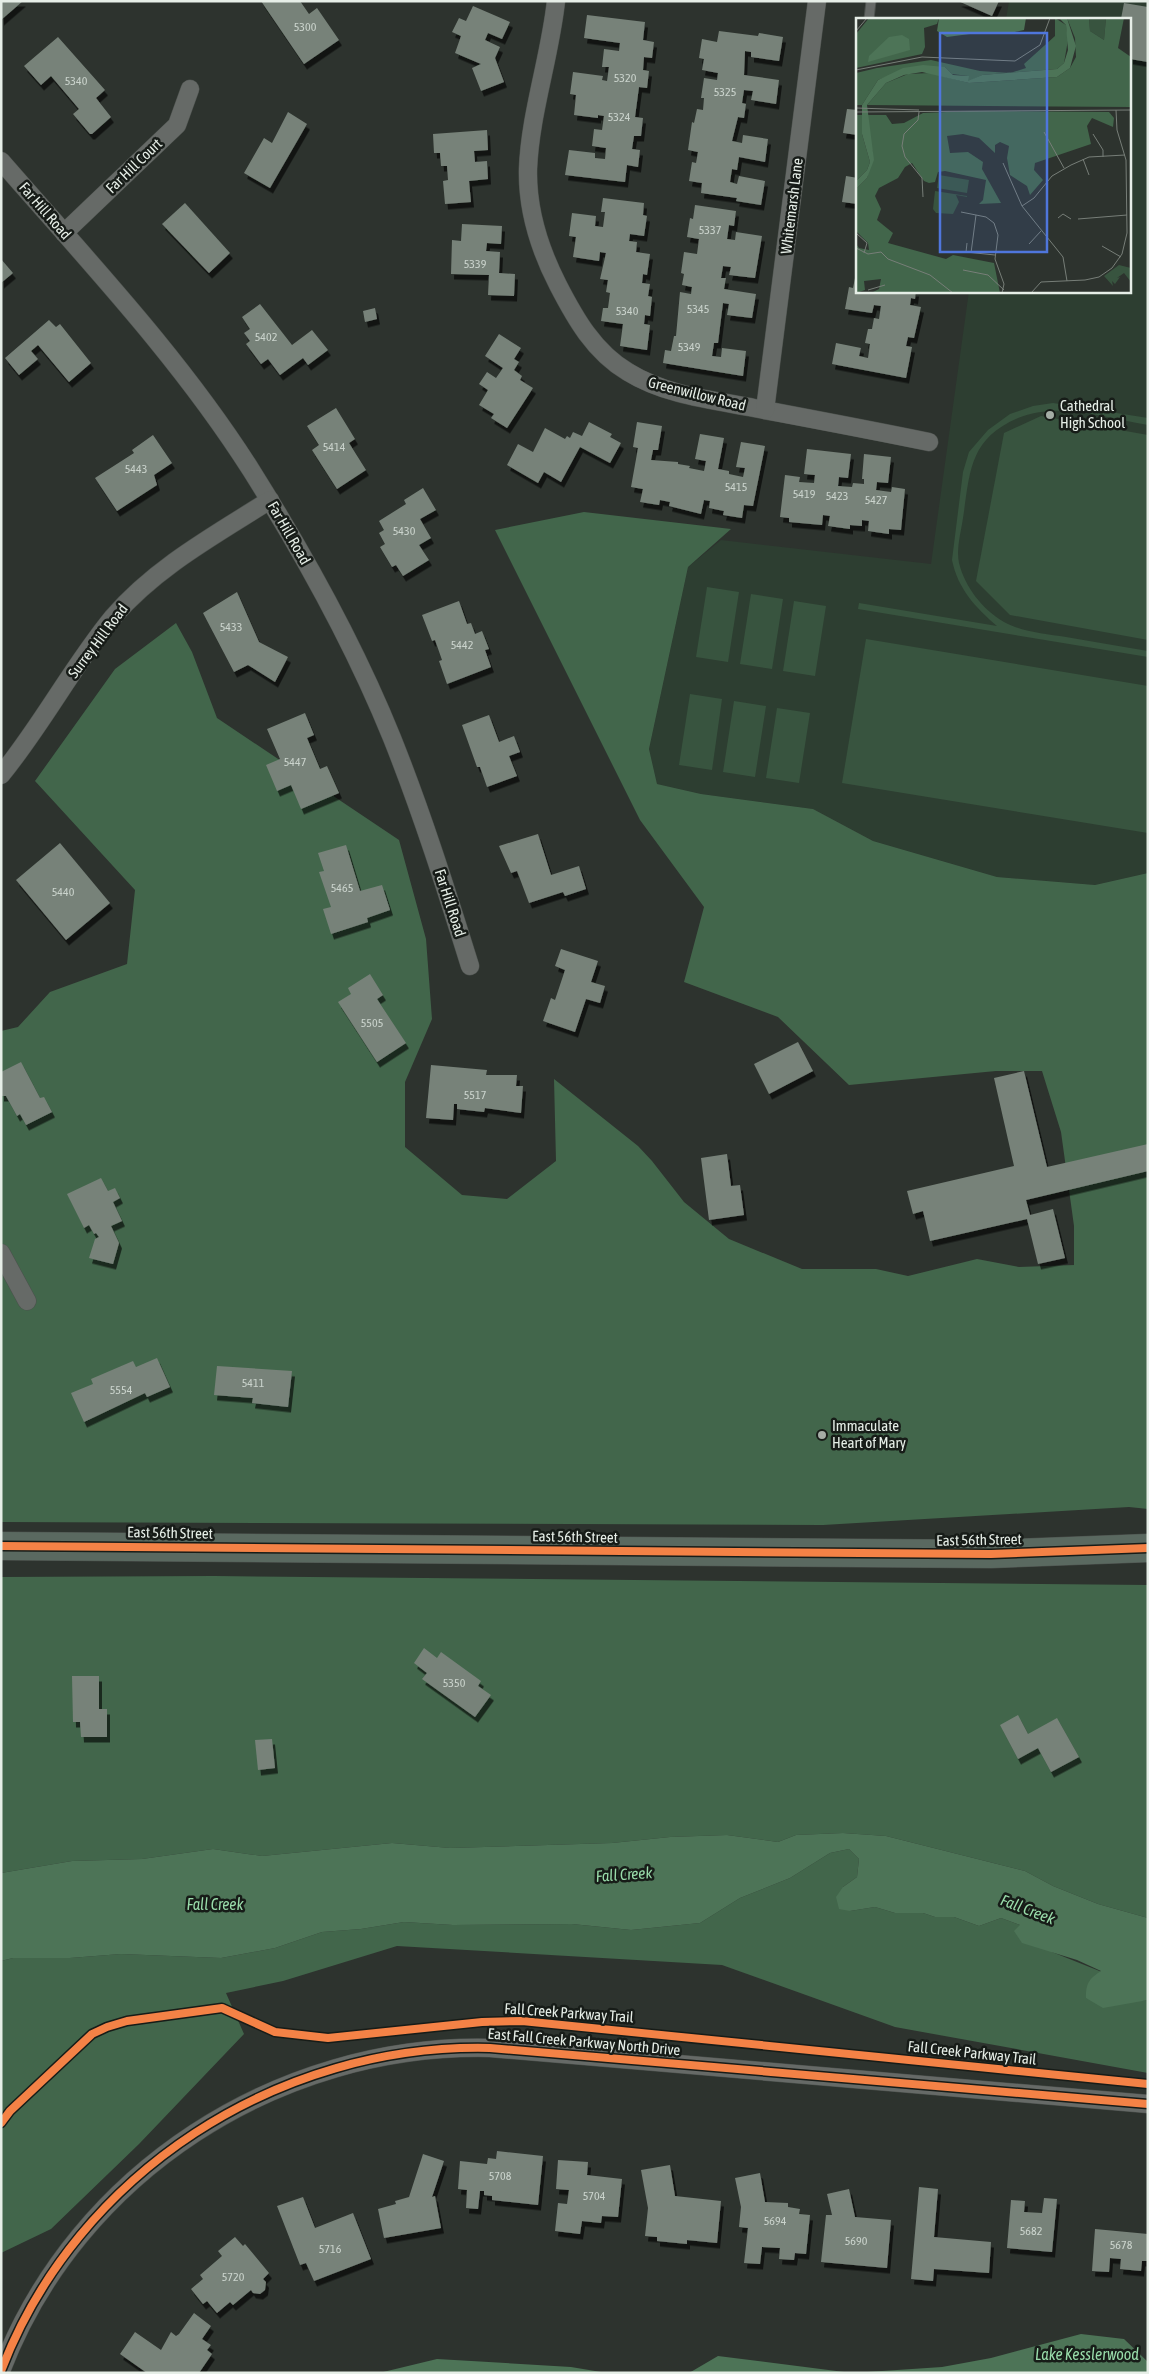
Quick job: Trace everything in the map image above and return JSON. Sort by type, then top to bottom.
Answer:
[{"type":"main road","name":"East 56th Street","points":[[1,1546],[991,1554],[1148,1548]]},
{"type":"street","name":"Greenwillow Road","points":[[556,1],[528,170],[532,216],[550,270],[584,331],[604,353],[626,372],[652,385],[765,410],[929,442]]},
{"type":"street","name":"Whitemarsh Lane","points":[[765,410],[818,1]]},
{"type":"street","name":"Far Hill Court","points":[[64,233],[177,125],[190,89]]},
{"type":"street","name":"Far Hill Road","points":[[1,161],[128,305],[229,439],[270,500],[329,603],[380,711],[420,813],[470,966]]},
{"type":"street","name":"Surrey Hill Road","points":[[1,775],[34,733],[102,632],[138,591],[165,567],[270,500]]},
{"type":"street","points":[[1,1252],[27,1301]]},
{"type":"street","name":"East Fall Creek Parkway North Drive","points":[[1,2371],[25,2320],[53,2272],[78,2238],[124,2187],[178,2143],[224,2114],[261,2094],[340,2066],[421,2050],[490,2048],[1148,2104]]},
{"type":"lane","points":[[869,18],[871,1]]},
{"type":"shaded area","name":"Cathedral High School","points":[[1009,1],[1148,1],[1148,873],[1095,885],[997,877],[873,841],[813,809],[701,794],[657,784],[649,749],[688,567],[721,540],[931,564],[969,292],[1132,292],[1132,18],[1006,18]]},
{"type":"shaded area","points":[[1053,403],[1148,418],[1148,425],[1082,412],[1049,411],[1033,413],[1018,418],[1002,426],[990,436],[981,447],[975,459],[968,486],[958,546],[959,563],[965,581],[989,611],[1004,622],[1018,628],[1148,651],[1148,657],[858,609],[859,603],[997,626],[968,597],[958,580],[952,560],[963,472],[969,452],[988,430],[1010,414],[1033,406]]},
{"type":"shaded area","points":[[1041,416],[1148,435],[1148,640],[1010,615],[976,581],[1004,433]]},
{"type":"shaded area","points":[[584,512],[731,529],[688,567],[649,749],[657,784],[701,794],[813,809],[873,841],[997,877],[1095,885],[1148,873],[1148,1509],[1129,1507],[823,1525],[1,1522],[1,1031],[18,1027],[50,992],[127,964],[135,890],[35,781],[115,669],[176,623],[192,652],[217,718],[399,840],[426,939],[432,1019],[405,1082],[405,1147],[462,1195],[507,1199],[556,1161],[554,1079],[638,1146],[684,1202],[729,1239],[802,1269],[876,1269],[908,1276],[977,1259],[1019,1267],[1074,1265],[1074,1226],[1061,1132],[1042,1071],[996,1071],[849,1085],[778,1017],[684,982],[704,907],[640,820],[495,530]]},
{"type":"shaded area","points":[[707,587],[739,592],[728,662],[696,657]]},
{"type":"shaded area","points":[[751,594],[783,599],[772,669],[740,664]]},
{"type":"shaded area","points":[[794,601],[826,606],[815,676],[783,671]]},
{"type":"shaded area","points":[[866,639],[1148,686],[1148,833],[842,783]]},
{"type":"shaded area","points":[[690,694],[722,699],[712,770],[679,765]]},
{"type":"shaded area","points":[[734,701],[766,706],[755,777],[723,772]]},
{"type":"shaded area","points":[[777,708],[810,713],[799,783],[766,778]]},
{"type":"shaded area","points":[[214,1576],[1148,1585],[1148,1918],[1098,1904],[1053,1886],[1025,1871],[886,1836],[843,1833],[796,1835],[778,1842],[727,1835],[670,1837],[612,1843],[450,1848],[392,1843],[262,1856],[213,1849],[142,1859],[72,1861],[1,1873],[1,1577]]},
{"type":"shaded area","points":[[849,1849],[859,1859],[857,1877],[843,1887],[850,1911],[875,1907],[895,1913],[923,1913],[935,1917],[954,1917],[979,1926],[1001,1918],[1020,1925],[1052,1952],[1102,1972],[1086,1998],[1148,2000],[1148,2073],[895,2027],[722,1965],[397,1946],[283,1981],[226,1993],[244,2034],[139,2144],[51,2229],[1,2253],[1,1961],[13,1958],[70,1958],[121,1954],[221,1958],[275,1948],[322,1932],[361,1929],[404,1922],[453,1925],[572,1924],[631,1930],[700,1923],[740,1898],[790,1878],[830,1853]]},
{"type":"water","name":"Fall Creek","points":[[843,1833],[886,1836],[1025,1871],[1053,1886],[1098,1904],[1148,1918],[1148,2000],[1103,2008],[1086,1998],[1089,1982],[1101,1971],[1077,1960],[1022,1943],[1014,1931],[1020,1925],[1001,1918],[979,1926],[954,1917],[935,1917],[923,1913],[895,1913],[875,1907],[850,1911],[839,1909],[836,1897],[843,1887],[857,1877],[859,1859],[849,1849],[830,1853],[790,1878],[740,1898],[700,1923],[631,1930],[572,1924],[453,1925],[404,1922],[361,1929],[322,1932],[275,1948],[221,1958],[121,1954],[70,1958],[13,1958],[1,1961],[1,1873],[72,1861],[142,1859],[213,1849],[262,1856],[392,1843],[450,1848],[612,1843],[670,1837],[727,1835],[778,1842],[796,1835]]},
{"type":"water","name":"Lake Kesslerwood","points":[[1081,2334],[1124,2339],[1148,2362],[1148,2373],[852,2373],[942,2367],[991,2358]]},
{"type":"water","points":[[718,2356],[852,2373],[689,2373]]},
{"type":"water","points":[[437,2359],[571,2367],[607,2373],[379,2373]]},
{"type":"building","points":[[1,1],[23,1],[1,20]]},
{"type":"building","points":[[261,1],[300,1],[309,14],[317,8],[339,40],[304,64]]},
{"type":"building","points":[[958,1],[999,1],[992,16]]},
{"type":"building","points":[[1124,3],[1148,7],[1148,62],[1132,59],[1132,18],[1121,18]]},
{"type":"building","points":[[473,6],[510,22],[502,39],[488,33],[485,40],[500,47],[495,58],[504,82],[481,91],[472,68],[481,64],[455,53],[461,36],[452,32],[459,18],[466,21]]},
{"type":"building","points":[[587,15],[645,22],[643,40],[654,42],[652,58],[644,57],[643,70],[649,71],[647,88],[639,87],[635,117],[643,118],[641,136],[634,136],[632,149],[640,150],[638,167],[627,165],[625,182],[565,175],[569,150],[595,153],[595,158],[605,159],[606,148],[592,146],[594,129],[602,130],[604,116],[598,115],[598,118],[574,115],[576,95],[570,94],[573,72],[603,76],[602,80],[607,81],[609,67],[602,67],[604,49],[619,51],[620,43],[584,38]]},
{"type":"building","points":[[719,31],[758,36],[759,33],[783,37],[779,61],[751,57],[751,52],[745,51],[744,75],[779,80],[776,104],[751,100],[753,91],[744,90],[742,103],[746,104],[744,118],[738,117],[732,141],[742,143],[743,135],[768,139],[765,162],[739,157],[737,170],[732,169],[730,182],[737,184],[739,176],[765,181],[761,205],[736,201],[737,198],[701,193],[702,183],[689,181],[692,162],[696,163],[698,152],[688,150],[692,122],[694,123],[697,109],[703,110],[704,98],[701,98],[704,78],[717,80],[718,73],[702,70],[704,59],[699,58],[702,39],[717,42]]},
{"type":"building","points":[[58,37],[105,90],[96,98],[111,117],[92,134],[73,114],[79,109],[51,76],[41,85],[24,66]]},
{"type":"building","points":[[847,109],[856,110],[856,135],[843,133]]},
{"type":"building","points":[[288,112],[307,124],[270,188],[244,173],[264,138],[272,143]]},
{"type":"building","points":[[487,130],[488,150],[474,151],[475,162],[487,161],[488,179],[469,181],[471,202],[445,204],[443,181],[448,180],[447,166],[441,166],[440,153],[434,153],[433,134]]},
{"type":"building","points":[[846,176],[856,178],[856,204],[842,202]]},
{"type":"building","points":[[603,198],[644,203],[643,215],[647,216],[644,236],[630,234],[629,241],[637,242],[636,252],[650,254],[647,275],[643,274],[642,283],[650,284],[648,296],[652,297],[650,316],[645,315],[644,324],[650,325],[647,350],[620,346],[623,324],[601,321],[603,308],[608,308],[610,293],[606,292],[608,280],[600,279],[606,253],[600,252],[599,261],[573,257],[576,237],[569,236],[572,213],[596,216],[595,226],[603,227],[605,212],[601,212]]},
{"type":"building","points":[[185,203],[230,253],[209,273],[162,224]]},
{"type":"building","points":[[695,205],[736,211],[734,226],[729,225],[727,239],[735,240],[736,232],[762,236],[755,278],[729,275],[731,267],[723,266],[721,278],[726,278],[724,289],[756,294],[752,318],[727,315],[729,304],[723,303],[718,343],[714,343],[712,356],[721,357],[722,348],[746,351],[743,376],[663,363],[665,350],[671,351],[674,336],[676,336],[680,292],[691,294],[692,287],[682,285],[684,274],[681,273],[684,252],[697,254],[699,239],[687,237],[690,218],[693,219]]},
{"type":"building","points":[[462,224],[502,226],[501,244],[487,243],[486,251],[500,252],[499,273],[515,274],[514,296],[488,295],[489,275],[451,274],[452,240],[461,241]]},
{"type":"building","points":[[1,259],[13,273],[1,283]]},
{"type":"building","points":[[856,273],[856,292],[916,292],[915,299],[911,298],[910,305],[921,307],[914,338],[908,337],[906,346],[912,347],[906,378],[832,364],[836,343],[861,348],[859,356],[868,358],[870,344],[865,343],[868,329],[872,329],[874,318],[879,319],[881,306],[874,305],[872,313],[845,309],[849,287],[853,288]]},
{"type":"building","points":[[260,304],[292,345],[312,330],[328,350],[308,365],[303,358],[280,375],[268,359],[261,364],[246,344],[250,341],[244,333],[250,329],[242,317]]},
{"type":"building","points":[[375,308],[377,319],[365,322],[363,311]]},
{"type":"building","points":[[49,320],[56,327],[60,324],[91,363],[69,382],[38,345],[31,351],[38,359],[19,375],[5,358]]},
{"type":"building","points":[[499,334],[521,348],[514,359],[519,362],[514,370],[522,376],[520,380],[533,388],[507,428],[491,418],[494,414],[479,405],[488,390],[479,384],[487,372],[496,378],[503,368],[485,356]]},
{"type":"building","points":[[336,408],[355,439],[349,443],[366,470],[337,489],[312,450],[319,445],[307,426]]},
{"type":"building","points":[[589,422],[612,434],[610,437],[621,443],[610,463],[580,447],[561,482],[544,472],[538,483],[507,465],[518,444],[533,452],[545,428],[565,439],[567,436],[570,438],[573,432],[582,436]]},
{"type":"building","points":[[637,422],[662,426],[658,450],[653,450],[651,460],[678,462],[678,464],[690,466],[689,468],[704,471],[706,461],[695,459],[700,434],[724,438],[718,469],[743,477],[745,468],[736,467],[741,442],[765,446],[753,506],[744,505],[742,518],[723,515],[724,511],[709,508],[710,501],[704,500],[701,514],[669,506],[670,502],[660,500],[659,505],[640,502],[643,489],[631,487],[638,448],[633,447]]},
{"type":"building","points":[[153,435],[172,463],[154,475],[157,485],[117,511],[95,478],[134,453],[132,450]]},
{"type":"building","points":[[807,449],[851,454],[848,478],[839,477],[838,486],[852,487],[853,483],[864,484],[864,479],[862,479],[864,454],[891,457],[888,483],[877,482],[876,490],[891,492],[892,487],[905,489],[901,530],[889,529],[889,534],[868,531],[869,521],[862,520],[862,526],[850,525],[850,529],[828,526],[830,516],[823,515],[822,525],[789,522],[789,518],[780,517],[785,475],[800,477],[799,482],[814,483],[815,475],[804,474]]},
{"type":"building","points":[[423,488],[436,510],[420,519],[431,538],[419,545],[429,560],[403,576],[396,565],[392,567],[380,547],[385,544],[379,533],[384,530],[379,521],[406,504],[404,500]]},
{"type":"building","points":[[237,592],[259,642],[288,657],[275,682],[248,665],[234,672],[203,613]]},
{"type":"building","points":[[459,601],[467,624],[471,623],[475,634],[482,631],[489,649],[485,650],[491,667],[447,684],[439,661],[442,660],[435,640],[432,641],[422,615]]},
{"type":"building","points":[[305,713],[314,735],[307,738],[320,769],[327,766],[339,793],[301,809],[291,785],[277,791],[266,765],[280,759],[267,729]]},
{"type":"building","points":[[489,715],[499,742],[514,736],[520,752],[509,756],[517,776],[487,787],[480,767],[477,767],[462,725]]},
{"type":"building","points":[[538,834],[551,875],[579,866],[586,889],[565,896],[563,892],[529,903],[517,871],[511,873],[499,846]]},
{"type":"building","points":[[60,843],[110,903],[66,940],[16,880]]},
{"type":"building","points":[[346,845],[360,891],[382,885],[390,910],[367,918],[368,922],[331,934],[323,909],[331,907],[319,872],[324,871],[318,853]]},
{"type":"building","points":[[561,949],[598,961],[591,982],[605,986],[600,1003],[586,999],[575,1032],[543,1021],[551,998],[555,1000],[565,970],[555,966]]},
{"type":"building","points":[[370,974],[383,995],[377,999],[406,1043],[377,1062],[338,1002],[351,994],[348,988]]},
{"type":"building","points":[[798,1042],[813,1071],[769,1094],[754,1064]]},
{"type":"building","points":[[21,1062],[40,1098],[44,1097],[52,1112],[26,1125],[20,1114],[17,1116],[6,1096],[1,1096],[1,1072]]},
{"type":"building","points":[[431,1065],[487,1070],[486,1075],[517,1075],[516,1086],[523,1086],[521,1113],[485,1108],[484,1112],[457,1109],[457,1104],[454,1104],[453,1120],[426,1118]]},
{"type":"building","points":[[1024,1071],[1047,1167],[1148,1144],[1148,1171],[1026,1200],[1030,1215],[1053,1209],[1065,1258],[1038,1264],[1027,1219],[930,1241],[923,1211],[913,1214],[907,1191],[1014,1166],[994,1078]]},
{"type":"building","points":[[727,1154],[731,1186],[740,1185],[744,1215],[709,1220],[701,1158]]},
{"type":"building","points":[[101,1178],[108,1191],[115,1188],[120,1198],[113,1202],[122,1221],[111,1226],[119,1243],[113,1264],[89,1258],[95,1239],[99,1237],[96,1233],[94,1234],[89,1225],[84,1228],[67,1194]]},
{"type":"building","points":[[157,1358],[170,1387],[147,1397],[145,1393],[84,1422],[71,1393],[93,1384],[91,1379],[133,1361],[136,1367]]},
{"type":"building","points":[[217,1366],[292,1371],[288,1407],[252,1403],[253,1398],[214,1395]]},
{"type":"building","points":[[424,1648],[437,1658],[441,1652],[481,1681],[478,1686],[491,1695],[475,1717],[422,1679],[427,1673],[414,1663]]},
{"type":"building","points":[[72,1676],[99,1676],[99,1709],[107,1709],[107,1737],[81,1737],[80,1722],[73,1722]]},
{"type":"building","points":[[1018,1715],[1028,1734],[1057,1718],[1079,1757],[1051,1772],[1038,1748],[1018,1759],[1000,1725]]},
{"type":"building","points":[[272,1739],[275,1768],[258,1770],[255,1740]]},
{"type":"building","points":[[497,2151],[543,2156],[538,2205],[492,2200],[492,2196],[484,2195],[484,2191],[480,2191],[478,2209],[466,2208],[467,2190],[458,2189],[460,2161],[487,2164],[488,2158],[496,2159]]},
{"type":"building","points":[[423,2154],[444,2161],[432,2197],[435,2196],[441,2228],[384,2238],[378,2209],[396,2204],[395,2201],[409,2197]]},
{"type":"building","points":[[558,2160],[588,2162],[587,2175],[622,2179],[618,2217],[602,2216],[601,2223],[582,2221],[580,2234],[555,2231],[558,2203],[567,2204],[569,2190],[556,2189]]},
{"type":"building","points":[[670,2165],[675,2196],[721,2201],[717,2243],[687,2240],[687,2244],[657,2241],[657,2237],[645,2236],[648,2208],[641,2170]]},
{"type":"building","points":[[760,2173],[765,2202],[788,2203],[788,2207],[800,2209],[799,2214],[810,2215],[806,2254],[795,2253],[794,2260],[779,2259],[780,2248],[762,2247],[760,2264],[744,2263],[748,2228],[739,2227],[741,2207],[735,2178]]},
{"type":"building","points":[[919,2187],[938,2189],[934,2237],[991,2242],[989,2273],[934,2269],[933,2281],[911,2279]]},
{"type":"building","points":[[849,2189],[855,2217],[891,2220],[887,2268],[821,2262],[826,2215],[832,2215],[827,2194]]},
{"type":"building","points":[[303,2197],[315,2228],[353,2213],[371,2259],[314,2281],[306,2263],[300,2265],[277,2206]]},
{"type":"building","points":[[1044,2198],[1057,2199],[1052,2252],[1007,2248],[1011,2200],[1025,2201],[1024,2212],[1042,2213]]},
{"type":"building","points":[[1095,2229],[1148,2234],[1148,2261],[1142,2261],[1141,2271],[1120,2269],[1121,2259],[1110,2258],[1109,2272],[1092,2271]]},
{"type":"building","points":[[235,2237],[243,2246],[245,2244],[269,2273],[263,2279],[266,2282],[265,2290],[260,2294],[253,2293],[251,2290],[233,2305],[230,2302],[217,2313],[207,2301],[203,2304],[191,2289],[203,2279],[200,2275],[222,2256],[218,2251]]},
{"type":"building","points":[[194,2313],[211,2326],[202,2339],[211,2345],[207,2350],[212,2354],[199,2373],[147,2373],[120,2354],[135,2332],[161,2350],[171,2332],[176,2336],[179,2334]]},
{"type":"cycle path","points":[[1,1546],[991,1554],[1148,1548]]},
{"type":"cycle path","name":"Fall Creek Parkway Trail","points":[[1,2123],[10,2111],[92,2034],[127,2021],[222,2008],[275,2032],[328,2038],[482,2022],[522,2021],[1148,2084]]},
{"type":"cycle path","points":[[1,2371],[35,2300],[80,2236],[133,2180],[195,2133],[263,2096],[335,2068],[412,2052],[490,2048],[1148,2104]]},
{"type":"place","name":"Cathedral High School","points":[[1050,415]]},
{"type":"place","name":"Immaculate Heart of Mary","points":[[822,1435]]}]
